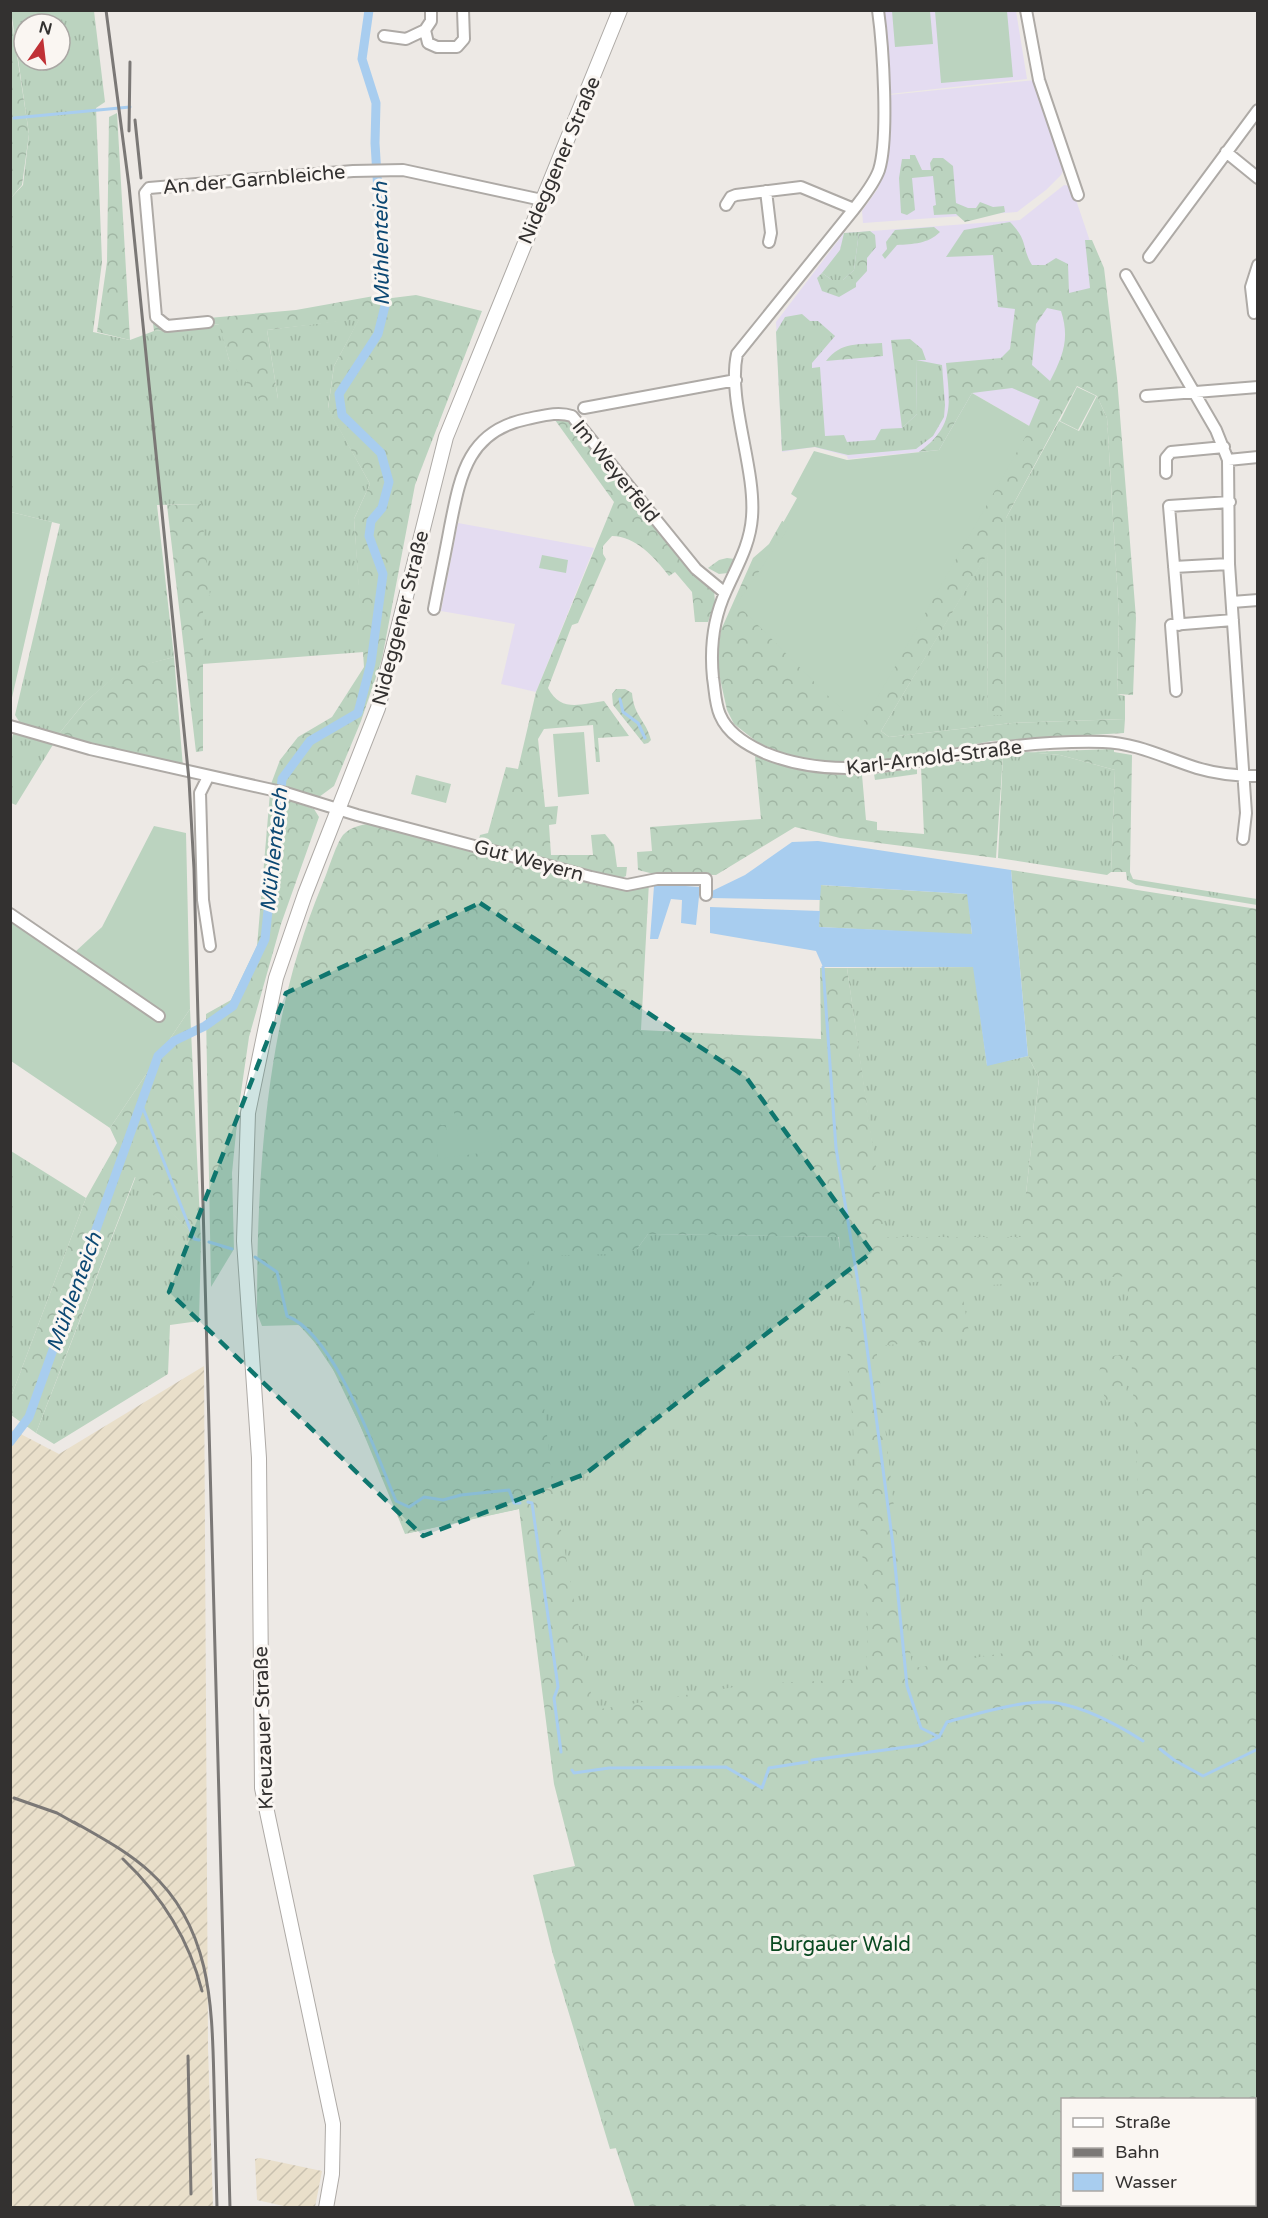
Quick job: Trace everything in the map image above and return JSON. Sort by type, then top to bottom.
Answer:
[{"type":"main road","name":"Nideggener Straße","points":[[244,1241],[248,1113],[261,1039],[284,954],[367,740],[388,675],[431,490],[446,437],[620,10]]},
{"type":"main road","name":"Kreuzauer Straße","points":[[244,1241],[259,1458],[262,1788],[333,2124],[332,2174],[326,2208]]},
{"type":"street","points":[[384,36],[405,39],[425,30],[431,21],[431,10]]},
{"type":"street","points":[[425,30],[428,43],[432,46],[461,46],[464,39],[463,10]]},
{"type":"street","name":"Karl-Arnold-Straße","points":[[878,10],[883,118],[879,168],[871,186],[854,209],[741,346],[735,364],[753,509],[746,551],[725,593],[714,629],[712,649],[720,715],[729,730],[741,740],[784,760],[815,767],[853,770],[1033,744],[1115,743],[1140,747],[1197,768],[1257,776]]},
{"type":"street","points":[[1026,10],[1039,80],[1078,195]]},
{"type":"street","points":[[1149,257],[1257,110]]},
{"type":"street","points":[[1226,152],[1257,178]]},
{"type":"street","name":"An der Garnbleiche","points":[[208,322],[167,326],[156,317],[146,190],[363,170],[384,172],[403,170],[543,200]]},
{"type":"street","points":[[726,205],[736,195],[801,187],[854,209]]},
{"type":"street","points":[[766,191],[771,233],[769,242]]},
{"type":"street","points":[[1254,313],[1251,280],[1257,265]]},
{"type":"street","points":[[1126,275],[1195,393],[1224,447],[1228,460],[1229,564],[1247,826],[1243,839]]},
{"type":"street","points":[[584,408],[736,380]]},
{"type":"street","points":[[1146,396],[1257,387]]},
{"type":"street","name":"Im Weyerfeld","points":[[434,609],[458,480],[470,455],[491,435],[518,420],[555,414],[572,416],[696,569],[725,593]]},
{"type":"street","points":[[1166,473],[1166,458],[1171,452],[1224,447]]},
{"type":"street","points":[[1228,460],[1257,457]]},
{"type":"street","points":[[1179,625],[1169,506],[1230,502]]},
{"type":"street","points":[[1174,567],[1229,564]]},
{"type":"street","points":[[1232,602],[1257,600]]},
{"type":"street","points":[[1176,691],[1171,625],[1233,620]]},
{"type":"street","points":[[10,726],[90,749],[208,777],[269,788],[339,810]]},
{"type":"street","points":[[208,777],[200,793],[203,900],[210,946]]},
{"type":"street","name":"Gut Weyern","points":[[339,810],[627,885],[657,879],[706,879],[706,896]]},
{"type":"street","points":[[10,914],[159,1016]]},
{"type":"highlighted area","points":[[480,903],[746,1077],[872,1252],[585,1474],[423,1536],[169,1292],[286,993]]},
{"type":"shaded area","points":[[883,11],[1016,11],[1027,79],[889,94]]},
{"type":"shaded area","points":[[1035,80],[1065,167],[1061,175],[1046,190],[1017,212],[863,223],[862,211],[877,190],[885,170],[889,95]]},
{"type":"shaded area","points":[[1064,185],[1070,186],[1073,191],[1095,256],[1098,313],[1031,427],[972,393],[939,450],[848,459],[847,456],[814,447],[782,452],[776,322],[844,233],[1020,220]]},
{"type":"shaded area","points":[[458,523],[594,548],[536,692],[501,684],[515,624],[441,611]]},
{"type":"shaded area","points":[[204,1366],[208,2048],[213,2207],[11,2207],[11,1429],[59,1454]]},
{"type":"shaded area","points":[[260,2158],[322,2171],[315,2207],[288,2207],[257,2200],[255,2159]]},
{"type":"green space","points":[[11,11],[94,11],[105,102],[96,108],[102,262],[93,332],[130,340],[154,331],[220,324],[229,360],[278,399],[267,330],[360,318],[334,366],[328,408],[370,484],[354,519],[364,652],[202,664],[201,504],[157,505],[174,657],[122,671],[84,703],[58,735],[20,723],[15,715],[60,524],[11,512],[10,199],[23,185],[29,134],[20,72],[72,72],[72,12],[12,12],[12,18]]},
{"type":"green space","points":[[892,11],[930,11],[933,44],[895,47]]},
{"type":"green space","points":[[935,11],[1007,11],[1013,77],[941,83]]},
{"type":"green space","points":[[11,16],[12,72],[20,72],[29,134],[22,185],[11,198]]},
{"type":"green space","points":[[117,113],[130,340],[97,332],[107,262],[109,117]]},
{"type":"green space","points":[[910,155],[915,155],[922,170],[931,170],[930,163],[933,158],[943,158],[953,166],[956,203],[968,208],[976,208],[980,202],[993,207],[1004,206],[1005,212],[965,222],[956,214],[934,215],[933,206],[936,205],[933,176],[912,178],[915,210],[907,215],[901,213],[899,178],[902,159],[910,159]]},
{"type":"green space","points":[[1010,222],[1020,234],[1032,265],[1045,265],[1056,258],[1068,264],[1069,293],[1090,288],[1085,240],[1092,240],[1104,268],[1117,378],[1136,618],[1133,695],[1117,694],[1119,617],[1107,418],[1097,396],[1077,386],[1006,518],[1005,715],[987,715],[988,553],[881,731],[889,737],[1012,723],[1125,719],[1124,733],[992,741],[860,765],[816,761],[786,755],[757,742],[734,724],[727,710],[719,674],[718,648],[721,630],[753,558],[769,544],[782,521],[790,526],[1029,426],[1040,400],[1012,388],[972,393],[939,450],[919,452],[939,433],[948,413],[949,391],[946,363],[1001,358],[1010,349],[1015,309],[998,307],[993,255],[946,257],[964,230]],"holes":[[[1047,308],[1061,311],[1065,330],[1064,347],[1050,381],[1032,365],[1036,324]]]},
{"type":"green space","points":[[934,227],[940,232],[930,239],[920,243],[897,245],[885,259],[882,255],[887,249],[886,242],[895,230]]},
{"type":"green space","points":[[870,231],[875,235],[876,247],[867,258],[867,271],[856,283],[856,287],[839,297],[822,291],[817,278],[822,273],[832,280],[843,280],[854,270],[859,232]]},
{"type":"green space","points":[[859,232],[854,270],[843,280],[832,280],[822,273],[840,250],[844,233]]},
{"type":"green space","points":[[416,295],[482,311],[415,485],[382,659],[361,721],[334,786],[319,797],[271,784],[280,760],[298,737],[332,717],[364,667],[354,519],[370,484],[328,409],[334,366],[359,319],[267,330],[278,399],[265,407],[229,360],[219,324],[154,331],[153,323],[296,310],[374,296],[392,298]]},
{"type":"green space","points":[[802,314],[810,321],[818,321],[835,336],[812,363],[812,368],[820,367],[825,436],[844,435],[847,442],[875,440],[881,429],[902,428],[917,414],[916,360],[942,365],[944,417],[933,436],[916,449],[848,455],[815,447],[782,451],[776,332],[785,317]]},
{"type":"green space","points":[[910,339],[922,349],[926,360],[916,360],[917,414],[902,428],[891,340]]},
{"type":"green space","points":[[882,343],[883,356],[826,361],[844,347]]},
{"type":"green space","points":[[1077,387],[1096,396],[1078,430],[1060,421]]},
{"type":"green space","points":[[972,393],[1031,427],[860,728],[737,604],[789,527],[783,523],[797,498],[791,494],[814,451],[847,460],[939,450]]},
{"type":"green space","points":[[1097,396],[1107,418],[1119,617],[1117,694],[1125,696],[1125,719],[1012,723],[889,737],[881,731],[988,552],[987,715],[1005,714],[1006,518],[1059,421],[1079,431]]},
{"type":"green space","points":[[568,418],[693,572],[714,590],[715,602],[708,622],[695,622],[692,592],[675,572],[669,576],[651,555],[637,544],[612,536],[603,546],[606,559],[578,623],[572,625],[548,688],[553,696],[565,704],[580,705],[604,701],[629,736],[598,738],[600,762],[596,762],[593,725],[544,729],[538,739],[545,807],[558,806],[556,824],[549,825],[551,855],[593,855],[591,835],[605,834],[614,845],[617,867],[627,867],[626,876],[622,878],[585,871],[479,839],[480,835],[488,833],[506,767],[518,769],[536,692],[614,502],[555,420]]},
{"type":"green space","points":[[201,504],[210,595],[203,600],[203,751],[196,752],[167,505]]},
{"type":"green space","points":[[10,512],[52,522],[11,702]]},
{"type":"green space","points":[[542,555],[568,560],[566,573],[539,568]]},
{"type":"green space","points":[[735,559],[728,573],[719,574],[708,568],[719,560]]},
{"type":"green space","points":[[174,657],[183,767],[58,735],[84,703],[122,670]]},
{"type":"green space","points":[[616,689],[625,689],[632,693],[635,708],[651,740],[648,743],[644,744],[613,705],[612,694]]},
{"type":"green space","points":[[584,732],[589,794],[558,797],[553,734]]},
{"type":"green space","points":[[20,733],[54,743],[16,805],[11,803],[10,746],[13,734]]},
{"type":"green space","points":[[1114,749],[1114,752],[1132,755],[1130,872],[1111,872],[1115,770],[1060,755],[1027,752]]},
{"type":"green space","points":[[1027,752],[1060,755],[1115,770],[1111,872],[1107,875],[998,858],[1003,755]]},
{"type":"green space","points":[[1003,755],[996,858],[840,838],[795,827],[716,875],[654,874],[638,870],[637,852],[652,851],[650,827],[761,819],[755,756],[807,771],[862,775],[866,820],[877,822],[877,830],[924,834],[921,767]]},
{"type":"green space","points":[[917,768],[917,774],[875,780],[874,774]]},
{"type":"green space","points":[[416,775],[451,784],[446,803],[411,794]]},
{"type":"green space","points":[[270,793],[314,809],[319,817],[281,924],[249,1037],[232,1173],[234,1249],[211,1287],[206,1014],[231,1000],[257,946]]},
{"type":"green space","name":"Burgauer Wald","points":[[376,823],[584,879],[649,882],[641,1030],[821,1039],[820,968],[847,968],[886,1237],[1021,1237],[1039,1078],[1028,1056],[1011,870],[1257,909],[1257,2207],[635,2207],[553,1955],[533,1875],[575,1866],[554,1784],[519,1509],[405,1534],[360,1425],[326,1355],[299,1325],[262,1326],[257,1313],[259,1204],[269,1096],[277,1042],[288,989],[303,936],[334,852],[343,835],[358,826]],"holes":[[[648,1234],[839,1237],[868,1632],[865,1679],[753,1684],[594,1710],[552,1481],[528,1256],[618,1254],[637,1249]],[[1127,1276],[1142,1563],[1142,1669],[1104,1653],[1075,1649],[1028,1650],[912,1668],[876,1346],[970,1338],[961,1287]]]},
{"type":"green space","points":[[154,826],[186,833],[190,1009],[110,1128],[11,1061],[11,908],[75,952],[102,927]]},
{"type":"green space","points":[[1126,872],[1130,872],[1133,879],[1257,899],[1257,905],[1136,885],[1127,880]]},
{"type":"green space","points":[[820,885],[968,894],[972,935],[819,927]]},
{"type":"green space","name":"Burgauer Wald","points":[[974,967],[987,1065],[1028,1056],[1039,1078],[1026,1193],[1258,1249],[1257,2207],[637,2207],[617,2148],[610,2149],[554,1964],[663,1939],[585,1762],[532,1506],[409,1533],[338,1377],[305,1328],[284,1319],[260,1260],[637,1249],[648,1234],[838,1237],[840,1249],[1003,1237],[885,1237],[847,968]]},
{"type":"green space","points":[[190,1009],[201,1242],[135,1177],[36,1433],[11,1415],[11,1397],[86,1198],[117,1143],[110,1128]]},
{"type":"green space","points":[[451,1106],[453,1106],[458,1136],[499,1130],[502,1150],[438,1159],[436,1139],[447,1137],[446,1125],[441,1125],[439,1112],[451,1111]]},
{"type":"green space","points":[[11,1151],[86,1198],[11,1397]]},
{"type":"green space","points":[[136,1176],[201,1242],[199,1321],[170,1325],[168,1374],[54,1444],[36,1433]]},
{"type":"green space","points":[[1125,1354],[1127,1401],[1106,1402],[1100,1377],[1102,1364],[1106,1359]]},
{"type":"water","points":[[818,841],[1011,870],[1028,1056],[987,1066],[973,967],[823,967],[816,951],[710,933],[710,907],[820,911],[819,927],[972,934],[967,894],[821,885],[820,900],[710,898],[712,891],[745,875],[792,842]]},
{"type":"water","points":[[656,884],[700,887],[696,925],[681,923],[682,900],[671,899],[658,939],[650,939]]},
{"type":"waterway","name":"Mühlenteich","points":[[10,1442],[29,1417],[158,1056],[174,1041],[205,1026],[233,1006],[265,939],[282,779],[310,741],[358,713],[371,663],[383,574],[369,536],[371,521],[382,508],[389,482],[381,453],[342,415],[339,394],[378,334],[385,306],[375,143],[376,103],[362,59],[369,10]]},
{"type":"waterway","points":[[14,118],[130,107]]},
{"type":"waterway","points":[[620,699],[623,712],[638,723],[645,738]]},
{"type":"waterway","points":[[823,967],[836,1148],[860,1295],[893,1545],[907,1686],[921,1728],[939,1737]]},
{"type":"waterway","points":[[141,1103],[194,1239],[199,1240]]},
{"type":"waterway","points":[[209,1242],[232,1249]]},
{"type":"waterway","points":[[255,1257],[277,1272],[287,1316],[305,1327],[322,1346],[338,1370],[366,1427],[396,1501],[409,1507],[424,1497],[443,1500],[461,1495],[509,1490],[514,1503],[520,1503]]},
{"type":"waterway","points":[[528,1502],[532,1503],[558,1687],[554,1698],[561,1752]]},
{"type":"waterway","points":[[812,1760],[921,1745],[939,1737],[947,1722],[1002,1708],[1045,1702],[1068,1705],[1091,1713],[1143,1741]]},
{"type":"waterway","points":[[1160,1749],[1174,1760],[1203,1776],[1258,1749]]},
{"type":"waterway","points":[[572,1770],[574,1773],[609,1768],[726,1767],[762,1788],[769,1768],[807,1762]]},
{"type":"railway","points":[[106,10],[129,186],[189,780],[194,869],[230,2208]]},
{"type":"railway","points":[[129,131],[130,62]]},
{"type":"railway","points":[[135,120],[141,178]]},
{"type":"railway","points":[[14,1798],[57,1813],[80,1826]]},
{"type":"railway","points":[[74,1822],[123,1851],[150,1872],[170,1894],[186,1918],[197,1943],[204,1970],[212,2026],[217,2208]]},
{"type":"railway","points":[[123,1859],[150,1888],[172,1919],[190,1954],[202,1991]]},
{"type":"railway","points":[[188,2056],[191,2194]]}]
